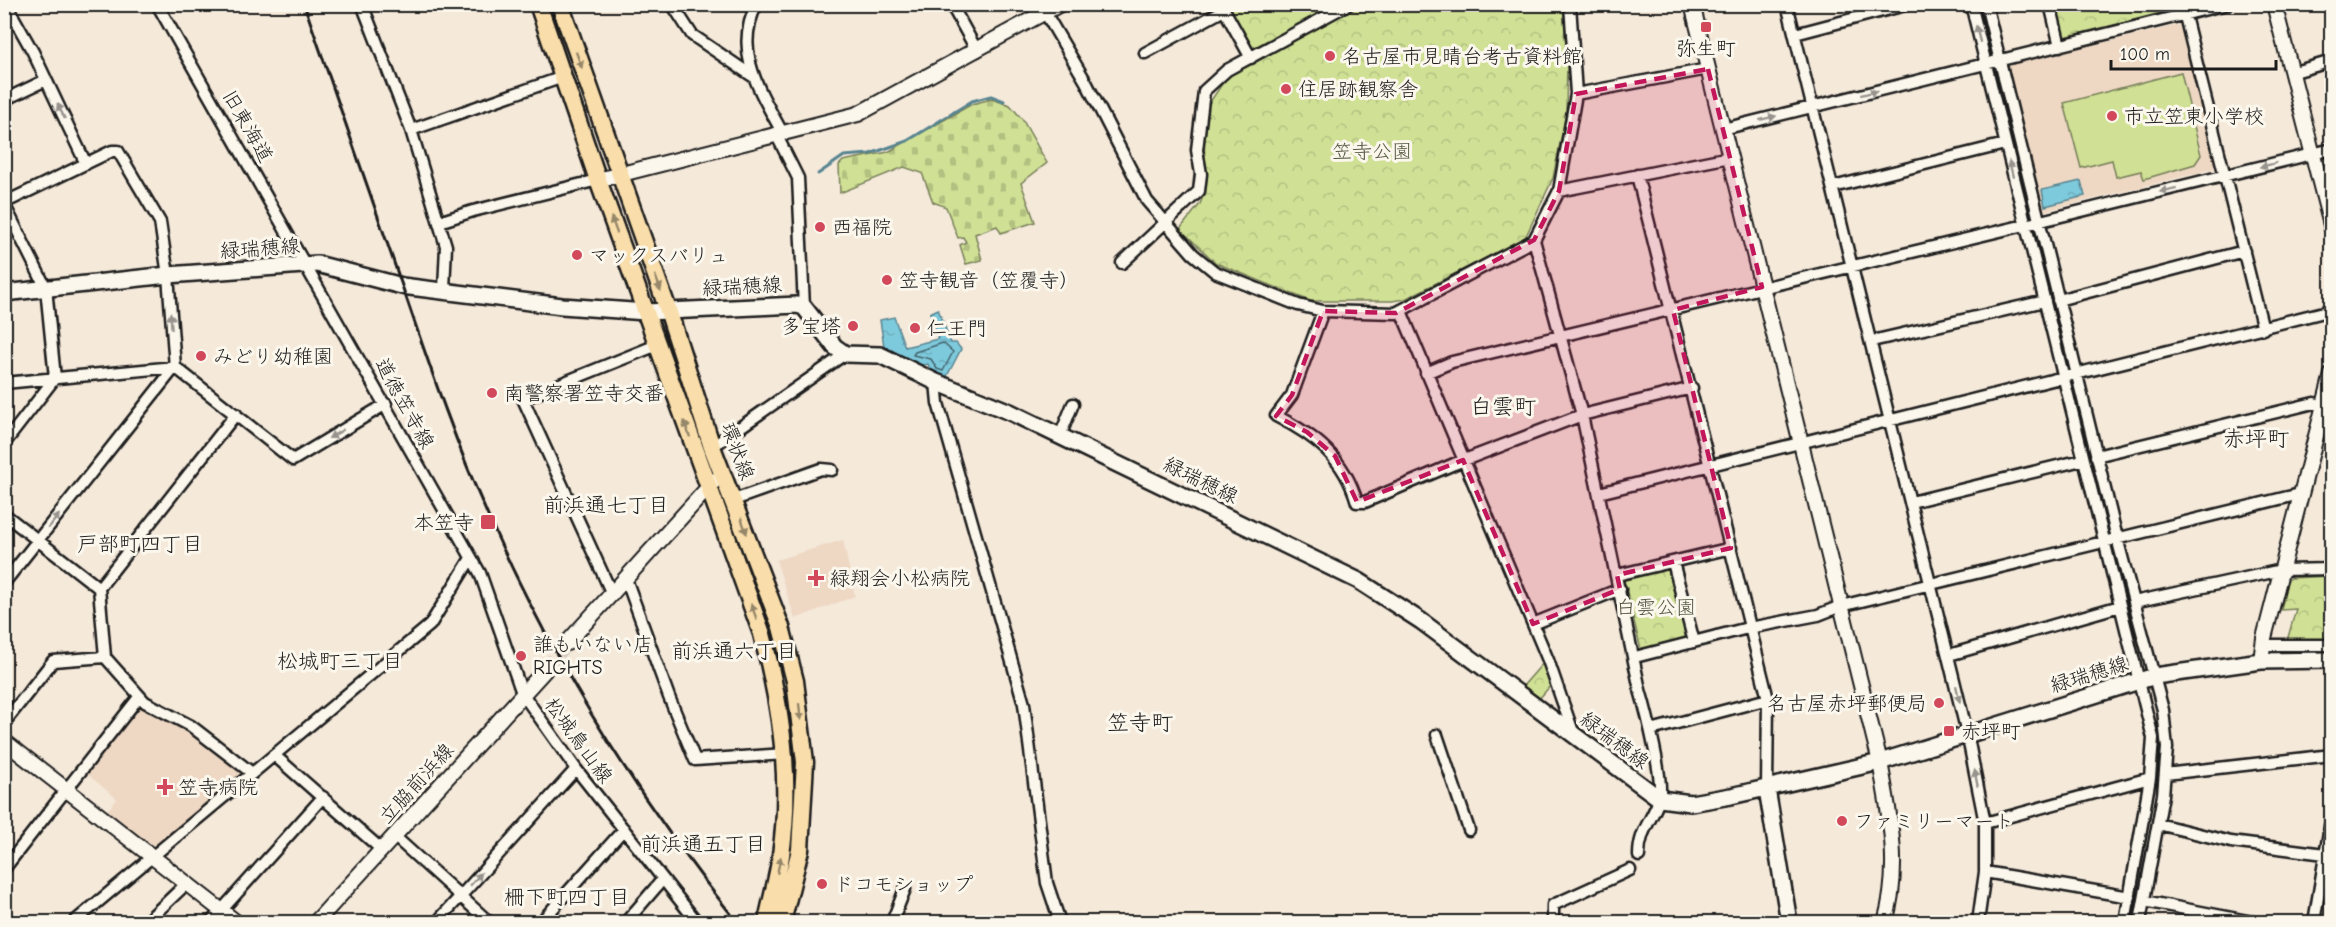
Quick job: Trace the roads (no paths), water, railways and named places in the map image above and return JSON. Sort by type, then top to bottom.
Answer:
[{"type":"main road","name":"環状線","points":[[538,4],[598,180],[762,634],[777,691],[786,754],[781,856],[767,922]]},
{"type":"main road","name":"環状線","points":[[560,4],[668,310],[712,447],[781,627],[800,708],[805,762],[800,850],[782,922]]},
{"type":"main road","name":"緑瑞穂線","points":[[4,293],[168,275],[316,264],[394,284],[562,306],[646,312],[797,304],[804,307],[835,347],[845,354],[880,355],[1060,436],[1359,581],[1431,628],[1660,799],[1691,803],[1767,789],[1880,762],[2155,676],[2262,653],[2331,660]]},
{"type":"main road","points":[[1767,789],[1789,922]]},
{"type":"street","name":"旧東海道","points":[[157,4],[307,266]]},
{"type":"street","points":[[363,4],[411,130],[446,246],[444,290]]},
{"type":"street","points":[[672,4],[693,35],[752,75]]},
{"type":"street","points":[[757,4],[751,16],[748,44],[752,75],[798,178],[804,307]]},
{"type":"street","points":[[951,4],[977,51]]},
{"type":"street","points":[[439,222],[473,211],[858,114],[977,51],[1043,9],[1060,4]]},
{"type":"street","points":[[1122,263],[1199,191],[1201,174],[1197,150],[1204,91],[1227,70],[1349,4]]},
{"type":"street","points":[[1043,9],[1086,82],[1147,201],[1193,254],[1215,272],[1298,305],[1323,311],[1401,311],[1534,240],[1559,191],[1575,93],[1570,4]]},
{"type":"street","points":[[1692,4],[1880,762],[1895,861],[1891,902],[1886,922]]},
{"type":"street","points":[[1787,4],[1967,733],[1985,823],[1985,872],[1978,922]]},
{"type":"street","points":[[1795,34],[1909,4]]},
{"type":"street","points":[[1971,4],[2082,460],[2153,738],[2150,778],[2125,922]]},
{"type":"street","points":[[1986,4],[2116,538],[2163,710],[2167,748],[2165,774],[2140,922]]},
{"type":"street","points":[[2050,4],[2060,46]]},
{"type":"street","points":[[1723,129],[2060,46],[2183,10],[2227,4]]},
{"type":"street","points":[[2274,4],[2331,229]]},
{"type":"street","points":[[5,5],[33,52],[86,164]]},
{"type":"street","points":[[1146,53],[1223,7],[1251,58]]},
{"type":"street","points":[[2183,10],[2263,329]]},
{"type":"street","points":[[2291,73],[2331,61]]},
{"type":"street","points":[[1575,93],[1708,69]]},
{"type":"street","points":[[411,130],[563,77]]},
{"type":"street","points":[[4,100],[46,80]]},
{"type":"street","points":[[1833,187],[2005,144]]},
{"type":"street","points":[[1426,373],[1452,362],[1560,335],[2040,222],[2331,149]]},
{"type":"street","points":[[4,444],[55,378],[46,288],[4,204],[112,151],[118,151],[160,222],[168,275],[175,367],[4,583]]},
{"type":"street","points":[[1559,191],[1730,157]]},
{"type":"street","points":[[1637,175],[1673,309],[1768,699],[1767,789]]},
{"type":"street","points":[[1534,240],[1582,415],[1635,657],[1640,690],[1652,730],[1660,799],[1639,842],[1640,856]]},
{"type":"street","points":[[2058,300],[2244,251]]},
{"type":"street","name":"道徳笠寺線","points":[[307,266],[471,558]]},
{"type":"street","points":[[1872,341],[2045,301]]},
{"type":"street","points":[[1599,493],[2062,376],[2263,329],[2331,310]]},
{"type":"street","points":[[1323,311],[1292,395],[1276,416],[1307,432],[1330,450],[1344,469],[1357,502],[1365,502],[1464,460],[1582,415],[1692,388]]},
{"type":"street","points":[[1401,311],[1533,624],[1575,736]]},
{"type":"street","points":[[612,594],[523,399],[657,345]]},
{"type":"street","points":[[712,447],[845,354]]},
{"type":"street","points":[[4,383],[175,367],[293,460],[386,404]]},
{"type":"street","points":[[2331,374],[2328,409],[2300,494],[2262,653],[2331,645]]},
{"type":"street","points":[[936,382],[938,403],[1024,704],[1047,883],[1060,922]]},
{"type":"street","points":[[2096,456],[2314,403],[2328,409]]},
{"type":"street","points":[[1060,436],[1073,404]]},
{"type":"street","points":[[236,414],[99,588],[105,657],[139,698],[191,726],[252,773]]},
{"type":"street","points":[[1911,502],[2082,460]]},
{"type":"street","points":[[734,500],[821,469],[832,470]]},
{"type":"street","points":[[567,643],[708,486],[723,474]]},
{"type":"street","points":[[1635,657],[1751,628],[1818,615],[1841,606],[2300,494]]},
{"type":"street","points":[[4,514],[99,588]]},
{"type":"street","points":[[1617,575],[1731,548]]},
{"type":"street","points":[[74,922],[430,626],[471,558]]},
{"type":"street","name":"松城鳥山線","points":[[471,558],[501,628],[522,693],[576,769],[697,922]]},
{"type":"street","points":[[1673,562],[1694,642]]},
{"type":"street","points":[[2134,602],[2282,570],[2331,569]]},
{"type":"street","points":[[626,579],[669,698],[695,760],[786,754]]},
{"type":"street","points":[[1533,624],[1620,589]]},
{"type":"street","points":[[1949,655],[2120,606]]},
{"type":"street","points":[[4,723],[53,661],[105,657]]},
{"type":"street","name":"立脇前浜線","points":[[316,922],[545,670]]},
{"type":"street","points":[[4,869],[139,698]]},
{"type":"street","points":[[1652,730],[1768,699]]},
{"type":"street","points":[[1437,735],[1469,830]]},
{"type":"street","points":[[4,741],[236,922]]},
{"type":"street","points":[[274,755],[382,850]]},
{"type":"street","points":[[2165,774],[2331,755]]},
{"type":"street","points":[[437,922],[576,769]]},
{"type":"street","points":[[1985,823],[2150,778]]},
{"type":"street","points":[[211,922],[323,797]]},
{"type":"street","points":[[2314,922],[2331,814]]},
{"type":"street","points":[[2158,824],[2231,842],[2325,854]]},
{"type":"street","points":[[541,922],[624,829]]},
{"type":"street","points":[[394,836],[489,922]]},
{"type":"street","points":[[1553,922],[1553,905],[1630,870]]},
{"type":"street","points":[[1985,872],[2130,897]]},
{"type":"street","points":[[626,922],[663,879]]},
{"type":"street","points":[[147,922],[186,884]]},
{"type":"street","points":[[892,922],[905,889]]},
{"type":"street","points":[[2144,900],[2253,922]]},
{"type":"water","points":[[2081,181],[2085,196],[2045,206],[2042,190]]},
{"type":"water","points":[[938,309],[951,343],[956,343],[961,349],[945,380],[932,373],[928,364],[918,366],[884,346],[880,320],[894,317],[905,347],[938,339],[930,313]]},
{"type":"waterway","points":[[818,174],[844,156],[870,154],[907,141],[972,101],[991,96],[1004,101]]},
{"type":"tunnel","points":[[545,670],[567,643]]},
{"type":"railway","points":[[304,4],[445,409],[477,490],[513,570],[569,676],[631,778],[700,875],[737,922]]},
{"type":"place","name":"弥生町","points":[[1706,27]]},
{"type":"place","name":"名古屋市見晴台考古資料館","points":[[1330,56]]},
{"type":"place","name":"住居跡観察舎","points":[[1286,89]]},
{"type":"place","name":"市立笠東小学校","points":[[2112,116]]},
{"type":"place","name":"西福院","points":[[820,227]]},
{"type":"place","name":"マックスバリュ","points":[[577,255]]},
{"type":"place","name":"笠寺観音（笠覆寺）","points":[[887,280]]},
{"type":"place","name":"多宝塔","points":[[853,326]]},
{"type":"place","name":"仁王門","points":[[915,328]]},
{"type":"place","name":"みどり幼稚園","points":[[201,356]]},
{"type":"place","name":"南警察署笠寺交番","points":[[492,393]]},
{"type":"place","name":"本笠寺","points":[[488,522]]},
{"type":"place","name":"緑翔会小松病院","points":[[816,578]]},
{"type":"place","name":"誰もいない店 RIGHTS","points":[[521,656]]},
{"type":"place","name":"名古屋赤坪郵便局","points":[[1939,703]]},
{"type":"place","name":"赤坪町","points":[[1949,731]]},
{"type":"place","name":"笠寺病院","points":[[165,787]]},
{"type":"place","name":"ファミリーマート","points":[[1842,821]]},
{"type":"place","name":"ドコモショップ","points":[[822,884]]},
{"type":"district","name":"白雲町","points":[[1503,406]]},
{"type":"district","name":"赤坪町","points":[[2256,438]]},
{"type":"district","name":"前浜通七丁目","points":[[606,505]]},
{"type":"district","name":"戸部町四丁目","points":[[140,544]]},
{"type":"district","name":"前浜通六丁目","points":[[734,651]]},
{"type":"district","name":"松城町三丁目","points":[[340,661]]},
{"type":"district","name":"笠寺町","points":[[1140,722]]},
{"type":"district","name":"前浜通五丁目","points":[[703,844]]},
{"type":"district","name":"柵下町四丁目","points":[[567,897]]},
{"type":"park label","name":"笠寺公園","points":[[1372,151]]},
{"type":"park label","name":"白雲公園","points":[[1656,607]]}]
